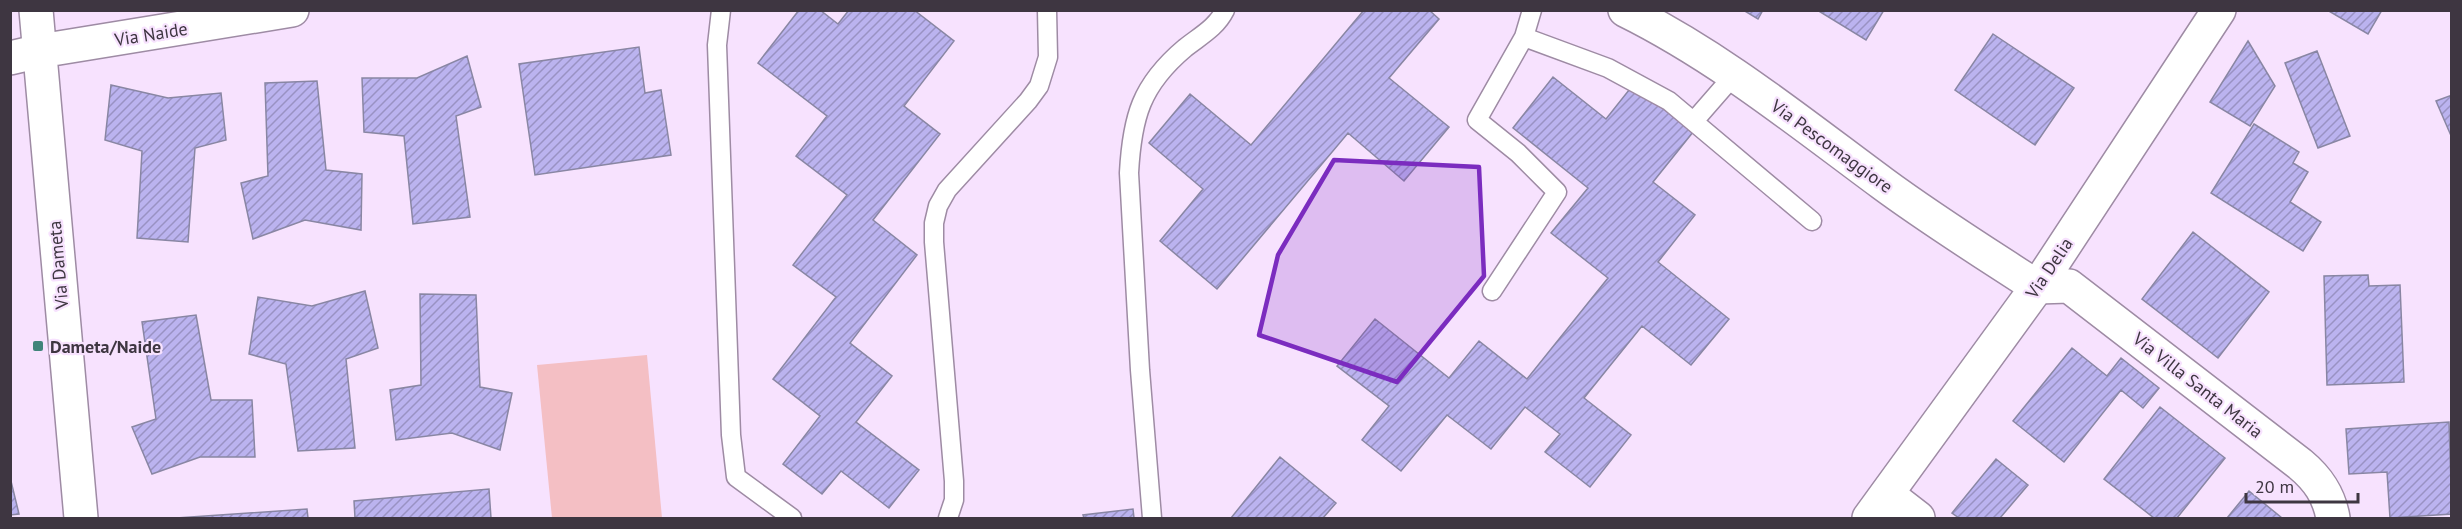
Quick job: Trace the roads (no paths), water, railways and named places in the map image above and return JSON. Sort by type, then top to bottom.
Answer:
[{"type":"street","name":"Via Dameta","points":[[36,10],[25,55],[81,519]]},
{"type":"street","name":"Via Naide","points":[[25,55],[291,10]]},
{"type":"street","name":"Via Pescomaggiore","points":[[1624,10],[1698,50],[1735,74],[1884,185],[2037,287]]},
{"type":"street","name":"Via Delia","points":[[1878,506],[2037,287],[2219,10]]},
{"type":"street","name":"Via Villa Santa Maria","points":[[2037,287],[2069,286],[2300,464],[2310,472],[2325,492],[2333,519]]},
{"type":"street","points":[[1878,506],[1918,519]]},
{"type":"lane","points":[[721,10],[717,45],[731,435],[736,477],[792,519]]},
{"type":"lane","points":[[948,519],[954,500],[954,481],[934,223],[939,206],[957,177],[1028,101],[1039,86],[1048,57],[1047,10]]},
{"type":"lane","points":[[1152,519],[1140,370],[1129,173],[1130,145],[1136,117],[1154,78],[1172,59],[1215,26],[1225,10]]},
{"type":"lane","points":[[1492,291],[1557,192],[1518,153],[1477,120],[1524,37],[1532,10]]},
{"type":"lane","points":[[1524,37],[1608,68],[1669,101],[1812,220]]},
{"type":"lane","points":[[1694,122],[1735,74]]},
{"type":"place","name":"Dameta/Naide","points":[[38,346]]}]
